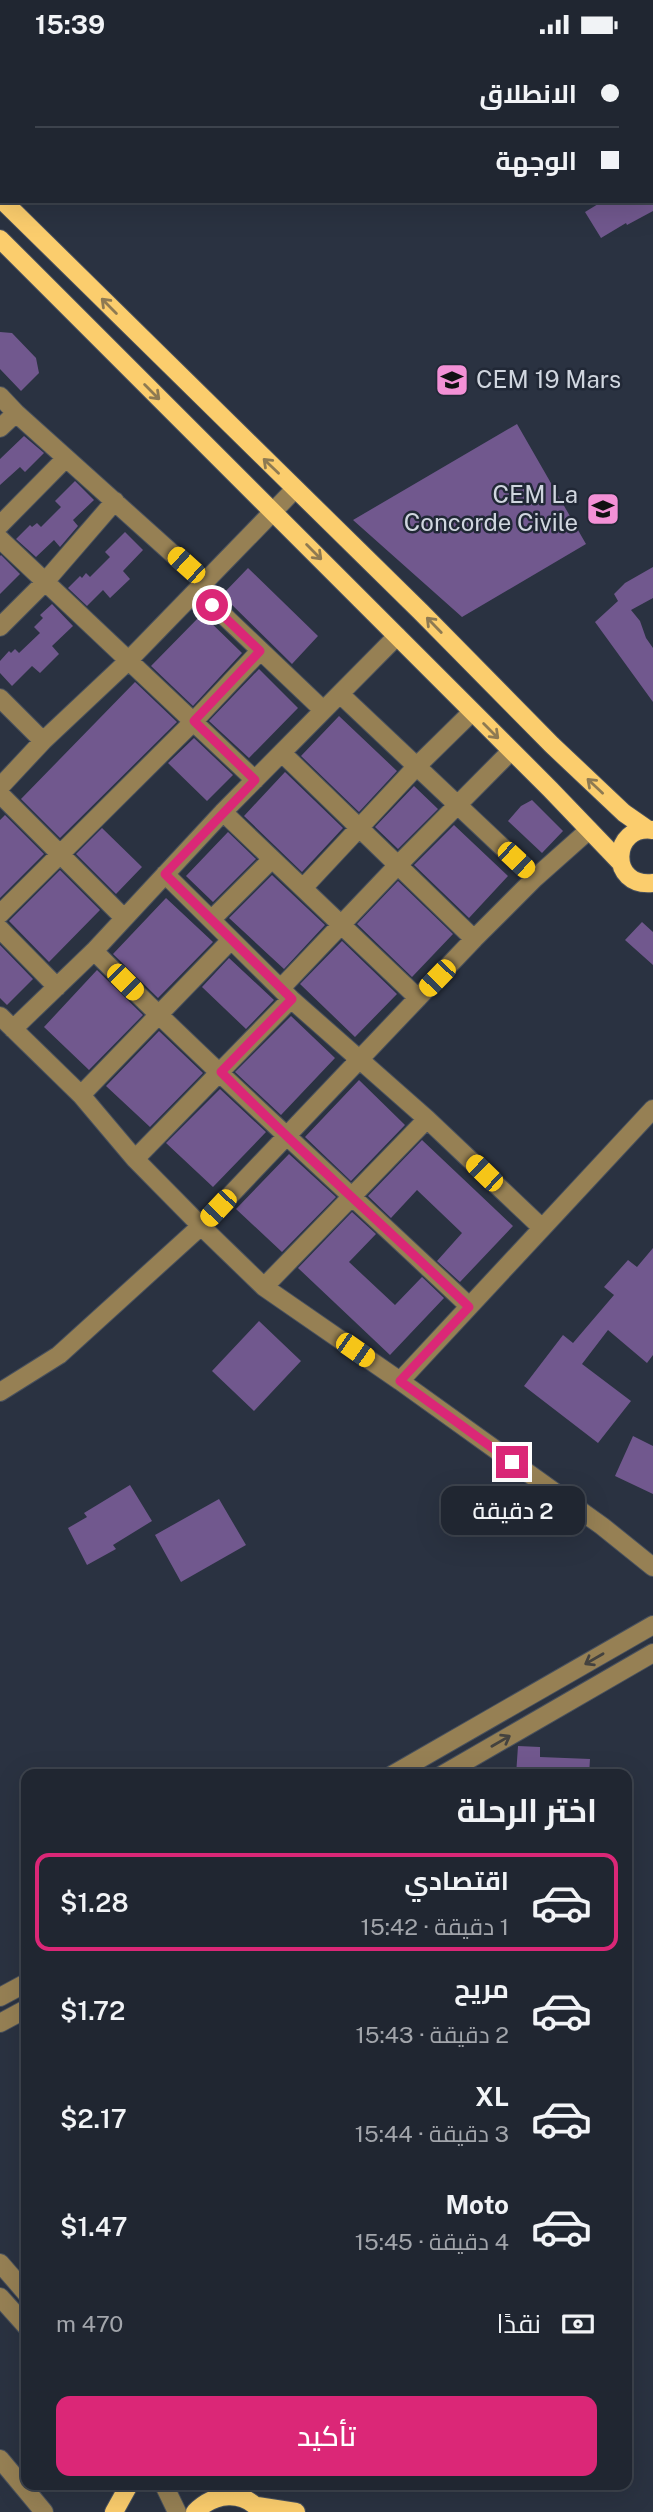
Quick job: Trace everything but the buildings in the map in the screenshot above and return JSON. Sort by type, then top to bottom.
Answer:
[{"type":"main road","points":[[5,203],[421,612],[551,745],[624,813],[650,829]]},
{"type":"main road","points":[[0,239],[589,830],[620,862],[628,876],[642,884],[652,885]]},
{"type":"main road","points":[[44,284],[66,264]]},
{"type":"main road","points":[[620,862],[622,846],[631,834],[650,829]]},
{"type":"main road","points":[[114,2512],[126,2490]]},
{"type":"main road","points":[[195,2511],[213,2498],[233,2495],[246,2498],[259,2509],[296,2512]]},
{"type":"street","points":[[0,396],[115,501],[260,651],[323,710]]},
{"type":"street","points":[[0,428],[16,413]]},
{"type":"street","points":[[0,524],[66,458]]},
{"type":"street","points":[[0,787],[43,741],[127,662],[295,489]]},
{"type":"street","points":[[0,627],[44,583],[115,501]]},
{"type":"street","points":[[0,539],[127,662],[255,780]]},
{"type":"street","points":[[13,1029],[94,951],[223,812],[397,636]]},
{"type":"street","points":[[0,914],[194,721],[260,651]]},
{"type":"street","points":[[340,694],[535,878]]},
{"type":"street","points":[[0,698],[43,741]]},
{"type":"street","points":[[303,888],[416,767],[472,712]]},
{"type":"street","points":[[135,1159],[221,1072],[341,924],[511,751]]},
{"type":"street","points":[[282,753],[474,939]]},
{"type":"street","points":[[0,794],[124,918]]},
{"type":"street","points":[[223,812],[418,997]]},
{"type":"street","points":[[0,1392],[59,1355],[201,1226],[474,939],[535,878],[589,830]]},
{"type":"street","points":[[212,919],[272,859]]},
{"type":"street","points":[[165,874],[286,993],[427,1119],[541,1227]]},
{"type":"street","points":[[0,929],[57,987]]},
{"type":"street","points":[[81,1095],[231,940]]},
{"type":"street","points":[[94,951],[285,1136],[352,1195],[469,1307]]},
{"type":"street","points":[[0,1016],[81,1095],[135,1159],[264,1287],[602,1526],[653,1567]]},
{"type":"street","points":[[400,1381],[653,1109]]},
{"type":"street","points":[[264,1287],[427,1119]]},
{"type":"street","points":[[402,1769],[653,1625]]},
{"type":"street","points":[[452,1769],[653,1653]]},
{"type":"street","points":[[0,1997],[21,1986]]},
{"type":"street","points":[[0,2023],[21,2012]]},
{"type":"street","points":[[0,2263],[21,2287]]},
{"type":"street","points":[[0,2297],[21,2320]]},
{"type":"street","points":[[0,2459],[21,2484]]},
{"type":"street","points":[[26,2490],[44,2512]]},
{"type":"street","points":[[166,2490],[177,2512]]},
{"type":"street","points":[[224,2490],[233,2495]]},
{"type":"place","name":"CEM 19 Mars","points":[[452,380]]},
{"type":"place","name":"CEM La Concorde Civile","points":[[603,509]]},
{"type":"route","points":[[212,605],[260,651],[194,721],[255,780],[165,874],[292,999],[221,1072],[285,1136],[352,1195],[469,1307],[400,1381],[512,1462]]}]
